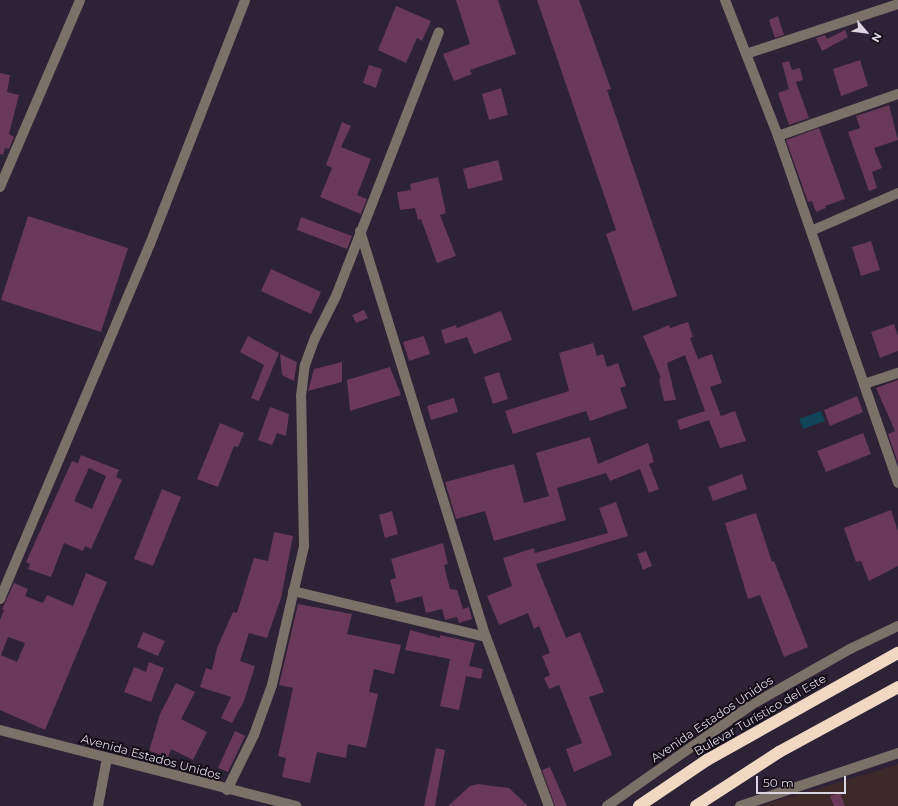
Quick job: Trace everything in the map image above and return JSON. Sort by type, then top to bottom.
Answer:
[{"type":"highway","name":"Bulevar Turístico del Este","points":[[639,806],[707,760],[898,653]]},
{"type":"highway","points":[[696,806],[779,752],[898,687]]},
{"type":"street","points":[[0,187],[80,0]]},
{"type":"street","points":[[0,599],[150,244],[245,0]]},
{"type":"street","points":[[726,0],[778,136],[898,483]]},
{"type":"street","points":[[746,54],[898,4]]},
{"type":"street","points":[[227,790],[263,712],[304,546],[301,396],[305,365],[315,338],[336,296],[360,231],[439,32]]},
{"type":"street","points":[[778,136],[898,94]]},
{"type":"street","points":[[811,231],[898,193]]},
{"type":"street","points":[[360,231],[486,637],[548,806]]},
{"type":"street","points":[[864,384],[898,373]]},
{"type":"street","points":[[293,591],[486,637]]},
{"type":"street","name":"Avenida Estados Unidos","points":[[607,806],[752,706],[850,649],[898,626]]},
{"type":"street","name":"Avenida Estados Unidos","points":[[0,730],[227,790],[296,806]]},
{"type":"street","points":[[740,806],[788,788],[898,753]]},
{"type":"street","points":[[98,806],[107,758]]},
{"type":"shaded area","points":[[898,764],[898,806],[759,806],[867,774]]},
{"type":"water","points":[[821,411],[825,421],[803,429],[799,419]]},
{"type":"building","points":[[456,0],[498,0],[516,54],[470,70],[472,74],[454,81],[443,54],[470,44]]},
{"type":"building","points":[[537,0],[579,0],[611,89],[607,90],[677,296],[633,311],[606,234],[616,230]]},
{"type":"building","points":[[396,6],[431,21],[422,41],[417,38],[406,63],[378,50]]},
{"type":"building","points":[[778,16],[784,35],[775,38],[769,20]]},
{"type":"building","points":[[845,30],[848,37],[822,51],[816,38],[825,35],[827,39]]},
{"type":"building","points":[[860,60],[868,86],[841,96],[833,69]]},
{"type":"building","points":[[789,61],[792,70],[800,68],[803,80],[796,82],[809,118],[789,125],[778,93],[789,89],[782,63]]},
{"type":"building","points":[[369,65],[382,69],[376,88],[363,83]]},
{"type":"building","points":[[0,73],[10,75],[7,92],[19,95],[9,134],[14,137],[9,149],[5,148],[3,155],[0,154]]},
{"type":"building","points":[[501,88],[508,115],[489,120],[482,94]]},
{"type":"building","points":[[889,105],[898,140],[874,148],[882,168],[872,172],[877,188],[869,191],[848,132],[860,128],[856,116]]},
{"type":"building","points":[[342,122],[351,126],[341,147],[371,159],[357,195],[367,199],[361,214],[320,197],[332,168],[326,165]]},
{"type":"building","points":[[819,128],[845,199],[825,206],[826,208],[816,212],[812,201],[808,202],[786,140]]},
{"type":"building","points":[[498,160],[503,180],[468,189],[463,169]]},
{"type":"building","points":[[438,177],[446,213],[440,215],[456,256],[437,263],[421,219],[418,220],[415,208],[400,210],[397,192],[411,190],[410,184]]},
{"type":"building","points":[[28,216],[128,248],[101,332],[1,300]]},
{"type":"building","points":[[301,217],[352,236],[347,249],[297,230]]},
{"type":"building","points":[[871,241],[880,270],[861,276],[852,247]]},
{"type":"building","points":[[271,269],[321,292],[311,314],[261,291]]},
{"type":"building","points":[[364,310],[368,318],[356,323],[352,315]]},
{"type":"building","points":[[501,311],[512,340],[474,354],[467,337],[445,344],[441,330],[456,325],[457,328]]},
{"type":"building","points":[[688,322],[693,337],[690,338],[698,359],[712,354],[722,383],[710,387],[721,416],[735,411],[746,441],[720,448],[709,420],[680,430],[677,420],[705,411],[685,355],[667,363],[676,400],[664,401],[659,379],[661,378],[643,336],[669,325],[670,328]]},
{"type":"building","points":[[894,324],[898,336],[898,351],[880,358],[871,332]]},
{"type":"building","points":[[248,336],[279,353],[259,401],[251,398],[264,365],[240,352]]},
{"type":"building","points":[[424,336],[430,354],[409,361],[403,342]]},
{"type":"building","points":[[593,343],[597,356],[603,354],[607,367],[618,363],[626,386],[620,388],[627,408],[590,421],[586,411],[513,434],[505,411],[569,391],[559,353]]},
{"type":"building","points":[[280,354],[297,362],[294,381],[282,375]]},
{"type":"building","points":[[342,362],[342,382],[308,391],[314,369]]},
{"type":"building","points":[[390,367],[401,395],[350,411],[347,380]]},
{"type":"building","points":[[499,372],[508,399],[493,404],[484,377]]},
{"type":"building","points":[[898,380],[898,463],[888,434],[895,431],[876,388]]},
{"type":"building","points":[[857,396],[863,412],[830,426],[824,410]]},
{"type":"building","points":[[454,398],[458,412],[431,420],[427,406]]},
{"type":"building","points":[[270,407],[289,414],[286,436],[277,433],[272,445],[258,440]]},
{"type":"building","points":[[220,423],[244,433],[238,447],[234,446],[218,487],[197,479]]},
{"type":"building","points":[[863,433],[871,454],[826,472],[817,451]]},
{"type":"building","points":[[590,437],[598,464],[648,443],[654,462],[649,464],[659,489],[649,493],[640,469],[610,481],[606,473],[557,488],[566,520],[494,541],[485,511],[456,519],[445,482],[514,464],[524,503],[549,496],[536,453]]},
{"type":"building","points":[[81,455],[119,470],[116,477],[122,480],[91,549],[85,546],[83,551],[64,543],[51,577],[28,569],[30,564],[26,562],[72,461],[78,463]],"holes":[[[89,468],[106,476],[92,509],[74,501]]]},
{"type":"building","points":[[742,474],[747,489],[713,501],[708,487]]},
{"type":"building","points":[[162,489],[181,497],[153,566],[134,559]]},
{"type":"building","points":[[616,502],[628,536],[536,564],[566,638],[580,632],[604,692],[589,697],[612,755],[574,772],[566,749],[582,743],[559,685],[549,689],[544,678],[550,675],[542,656],[550,653],[539,626],[534,629],[528,613],[499,625],[487,596],[512,586],[503,558],[534,548],[535,553],[608,533],[599,508]]},
{"type":"building","points":[[891,510],[898,531],[898,566],[869,581],[861,561],[856,562],[844,528]]},
{"type":"building","points":[[392,511],[398,534],[385,538],[379,515]]},
{"type":"building","points":[[756,513],[772,562],[774,561],[808,647],[784,657],[760,595],[748,599],[725,523]]},
{"type":"building","points":[[274,532],[293,536],[281,598],[267,638],[249,633],[240,661],[255,666],[244,701],[232,723],[221,718],[231,697],[200,687],[206,668],[212,670],[217,648],[233,612],[237,613],[254,558],[268,561]]},
{"type":"building","points":[[443,543],[448,564],[444,565],[450,589],[457,590],[463,609],[469,607],[472,619],[459,623],[457,617],[445,620],[442,609],[426,613],[422,596],[396,603],[390,580],[396,578],[391,559]]},
{"type":"building","points":[[646,551],[652,566],[643,570],[637,554]]},
{"type":"building","points":[[86,573],[107,582],[45,730],[0,710],[0,620],[4,610],[2,609],[14,583],[28,589],[25,596],[43,603],[47,595],[73,606]],"holes":[[[8,637],[25,643],[17,662],[1,655]]]},
{"type":"building","points":[[298,604],[352,614],[347,634],[401,645],[394,674],[374,669],[369,692],[378,694],[366,748],[348,744],[346,758],[317,752],[310,783],[282,777],[286,758],[278,756],[293,688],[279,685]]},
{"type":"building","points":[[410,630],[440,638],[440,635],[475,643],[469,666],[483,669],[481,679],[466,676],[459,710],[440,706],[450,659],[405,650]]},
{"type":"building","points":[[143,632],[165,641],[158,656],[137,647]]},
{"type":"building","points":[[149,662],[164,668],[151,702],[124,692],[134,667],[146,672]]},
{"type":"building","points":[[176,683],[195,692],[181,719],[207,732],[193,760],[171,749],[168,757],[149,751],[160,714]]},
{"type":"building","points":[[235,731],[245,736],[228,772],[218,768]]},
{"type":"building","points":[[436,748],[445,750],[435,806],[424,806]]},
{"type":"building","points":[[550,767],[567,806],[555,806],[542,770]]},
{"type":"building","points":[[478,784],[509,788],[528,806],[448,806],[470,786]]},
{"type":"building","points":[[840,793],[845,806],[834,806],[830,796]]}]
